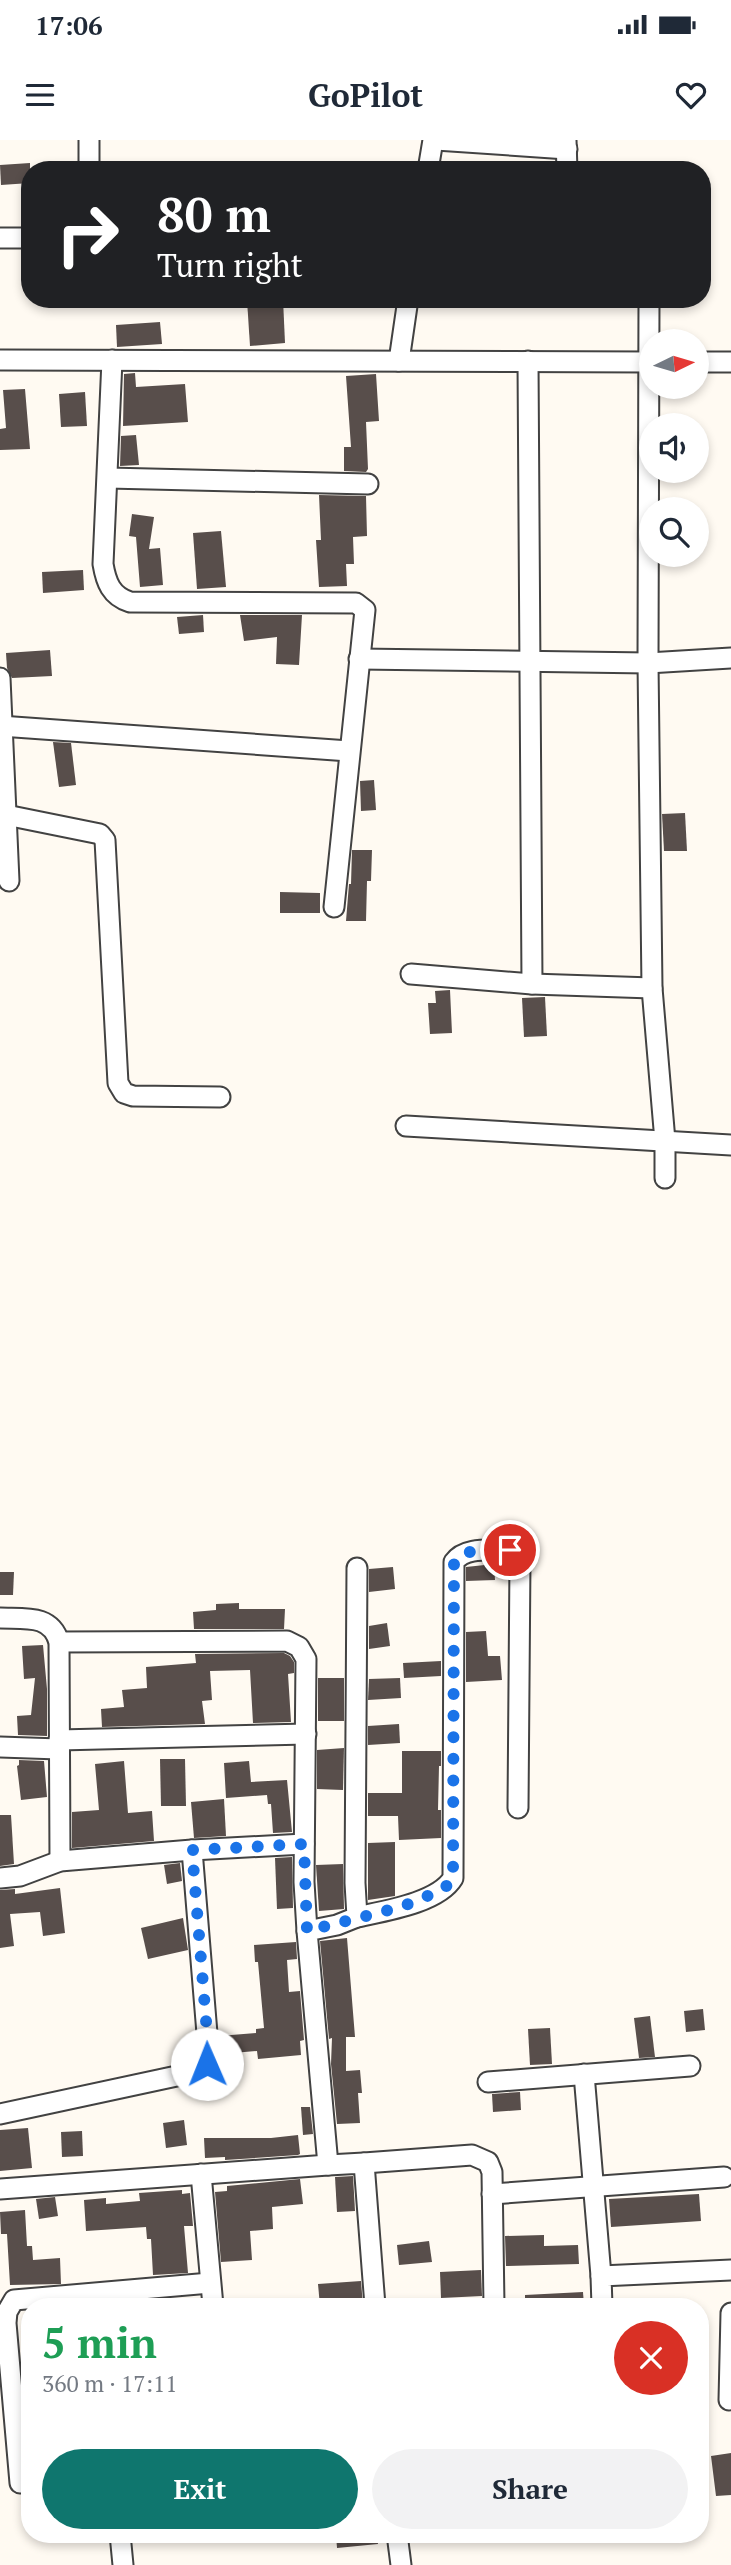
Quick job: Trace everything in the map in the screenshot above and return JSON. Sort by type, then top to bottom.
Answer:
[{"type":"street","points":[[89,140],[89,161]]},
{"type":"street","points":[[430,161],[434,140],[566,144]]},
{"type":"street","points":[[0,238],[21,238]]},
{"type":"street","points":[[399,361],[407,308]]},
{"type":"street","points":[[649,308],[650,329]]},
{"type":"street","points":[[0,359],[639,362]]},
{"type":"street","points":[[113,360],[103,564],[112,591],[120,599],[130,602],[356,603],[366,613],[334,907]]},
{"type":"street","points":[[528,362],[532,984]]},
{"type":"street","points":[[709,362],[731,362]]},
{"type":"street","points":[[651,399],[648,663],[652,988],[665,1178]]},
{"type":"street","points":[[108,478],[368,484]]},
{"type":"street","points":[[359,659],[648,663],[731,658]]},
{"type":"street","points":[[0,678],[0,726],[9,881]]},
{"type":"street","points":[[0,726],[349,751]]},
{"type":"street","points":[[6,816],[100,834],[105,841],[118,1083],[124,1093],[133,1097],[220,1097]]},
{"type":"street","points":[[411,974],[532,984],[652,988]]},
{"type":"street","points":[[407,1126],[731,1144]]},
{"type":"street","points":[[307,1931],[401,1907],[444,1889],[453,1878],[454,1562],[459,1555],[467,1552],[510,1550],[520,1560],[518,1808]]},
{"type":"street","points":[[357,1568],[357,1917]]},
{"type":"street","points":[[0,1618],[46,1623],[56,1630],[59,1642],[60,1861]]},
{"type":"street","points":[[59,1642],[287,1641],[299,1647],[306,1659],[304,1844],[307,1931],[328,2165]]},
{"type":"street","points":[[0,1747],[306,1734]]},
{"type":"street","points":[[0,1878],[20,1876],[60,1861],[304,1844]]},
{"type":"street","points":[[0,2114],[188,2074],[204,2068],[209,2057],[192,1850]]},
{"type":"street","points":[[488,2082],[690,2066]]},
{"type":"street","points":[[584,2074],[602,2298]]},
{"type":"street","points":[[0,2189],[472,2155],[488,2162],[492,2172],[494,2298]]},
{"type":"street","points":[[364,2163],[375,2298]]},
{"type":"street","points":[[201,2174],[212,2298]]},
{"type":"street","points":[[492,2194],[724,2177]]},
{"type":"street","points":[[601,2276],[731,2270]]},
{"type":"street","points":[[104,2298],[210,2283]]},
{"type":"street","points":[[17,2483],[7,2312],[14,2300],[21,2299]]},
{"type":"street","points":[[729,2400],[731,2313]]},
{"type":"street","points":[[121,2543],[123,2565]]},
{"type":"street","points":[[398,2543],[401,2565]]},
{"type":"building","points":[[21,164],[21,184],[1,185],[0,165]]},
{"type":"building","points":[[248,308],[283,308],[285,343],[250,346]]},
{"type":"building","points":[[160,322],[162,344],[117,347],[116,325]]},
{"type":"building","points":[[135,373],[136,387],[185,384],[188,422],[123,426],[124,374]]},
{"type":"building","points":[[376,374],[379,421],[366,422],[368,469],[366,472],[344,471],[344,447],[351,447],[346,376]]},
{"type":"building","points":[[25,389],[30,449],[0,450],[0,429],[6,428],[3,390]]},
{"type":"building","points":[[85,392],[87,426],[61,427],[59,394]]},
{"type":"building","points":[[136,435],[139,465],[120,466],[121,436]]},
{"type":"building","points":[[319,495],[366,496],[367,536],[353,537],[354,564],[346,564],[347,586],[319,587],[316,540],[321,540]]},
{"type":"building","points":[[132,514],[154,517],[149,549],[160,548],[163,585],[140,587],[136,537],[129,536]]},
{"type":"building","points":[[221,531],[226,587],[197,589],[193,533]]},
{"type":"building","points":[[83,570],[84,590],[43,593],[42,572]]},
{"type":"building","points":[[203,615],[204,632],[179,634],[177,617]]},
{"type":"building","points":[[240,615],[302,615],[299,665],[276,664],[277,637],[244,641]]},
{"type":"building","points":[[50,650],[52,676],[12,678],[7,668],[6,653]]},
{"type":"building","points":[[53,742],[71,743],[76,785],[59,787]]},
{"type":"building","points":[[374,780],[376,810],[361,811],[360,781]]},
{"type":"building","points":[[685,813],[687,851],[664,851],[662,814]]},
{"type":"building","points":[[352,850],[372,850],[371,881],[367,881],[366,921],[346,921]]},
{"type":"building","points":[[280,892],[320,893],[320,913],[280,913]]},
{"type":"building","points":[[450,990],[452,1033],[430,1034],[428,1003],[436,1003],[435,991]]},
{"type":"building","points":[[545,997],[547,1036],[524,1037],[522,998]]},
{"type":"building","points":[[494,1564],[495,1580],[466,1581],[466,1567]]},
{"type":"building","points":[[393,1567],[395,1589],[369,1592],[369,1569]]},
{"type":"building","points":[[0,1572],[14,1572],[13,1595],[0,1595]]},
{"type":"building","points":[[239,1603],[239,1609],[285,1609],[284,1629],[194,1629],[193,1612],[216,1610],[216,1604]]},
{"type":"building","points":[[387,1623],[390,1646],[369,1649],[369,1626]]},
{"type":"building","points":[[486,1631],[488,1656],[500,1656],[502,1680],[466,1682],[466,1632]]},
{"type":"building","points":[[43,1645],[47,1736],[18,1735],[17,1716],[31,1715],[35,1678],[24,1679],[22,1646]]},
{"type":"building","points":[[284,1653],[294,1662],[294,1673],[288,1674],[291,1722],[253,1723],[250,1670],[210,1671],[212,1700],[202,1701],[205,1724],[102,1727],[101,1709],[124,1707],[122,1690],[147,1688],[146,1667],[196,1663],[195,1654]]},
{"type":"building","points":[[441,1661],[441,1676],[404,1678],[403,1663]]},
{"type":"building","points":[[318,1678],[344,1678],[344,1721],[318,1721]]},
{"type":"building","points":[[400,1678],[401,1698],[368,1700],[369,1679]]},
{"type":"building","points":[[399,1724],[400,1743],[368,1745],[368,1726]]},
{"type":"building","points":[[344,1748],[343,1790],[317,1789],[317,1750]]},
{"type":"building","points":[[402,1751],[441,1751],[438,1810],[441,1810],[441,1838],[399,1840],[398,1816],[368,1816],[368,1793],[402,1793]]},
{"type":"building","points":[[160,1759],[185,1759],[186,1806],[161,1806]]},
{"type":"building","points":[[19,1760],[44,1761],[47,1797],[21,1800],[17,1766]]},
{"type":"building","points":[[124,1761],[128,1813],[152,1811],[154,1841],[72,1848],[72,1812],[99,1810],[95,1764]]},
{"type":"building","points":[[249,1761],[251,1782],[287,1780],[292,1832],[273,1833],[271,1804],[268,1804],[267,1795],[226,1798],[224,1763]]},
{"type":"building","points":[[224,1799],[226,1836],[194,1838],[191,1802]]},
{"type":"building","points":[[0,1815],[11,1815],[14,1864],[0,1866]]},
{"type":"building","points":[[395,1842],[395,1896],[368,1900],[368,1843]]},
{"type":"building","points":[[292,1857],[293,1908],[277,1909],[275,1858]]},
{"type":"building","points":[[180,1863],[182,1881],[167,1884],[164,1865]]},
{"type":"building","points":[[343,1864],[344,1909],[319,1911],[316,1865]]},
{"type":"building","points":[[60,1888],[65,1933],[43,1936],[40,1912],[10,1914],[14,1946],[0,1948],[0,1890],[15,1889],[15,1894]]},
{"type":"building","points":[[183,1918],[188,1950],[148,1959],[141,1928]]},
{"type":"building","points":[[347,1938],[355,2037],[346,2037],[346,2071],[360,2070],[362,2093],[358,2093],[360,2123],[337,2124],[331,2064],[332,2038],[329,2039],[320,1941]]},
{"type":"building","points":[[296,1942],[297,1959],[287,1960],[289,1992],[300,1991],[304,2040],[300,2041],[301,2055],[258,2059],[257,2051],[221,2054],[219,2036],[256,2033],[256,2029],[264,2028],[254,1945]]},
{"type":"building","points":[[703,2009],[705,2030],[686,2032],[684,2011]]},
{"type":"building","points":[[650,2016],[655,2057],[639,2058],[634,2018]]},
{"type":"building","points":[[550,2028],[552,2064],[530,2065],[528,2029]]},
{"type":"building","points":[[520,2092],[521,2110],[493,2112],[492,2094]]},
{"type":"building","points":[[301,2107],[310,2107],[313,2134],[303,2135]]},
{"type":"building","points":[[184,2120],[187,2145],[166,2148],[163,2123]]},
{"type":"building","points":[[28,2128],[32,2168],[0,2171],[0,2130]]},
{"type":"building","points":[[82,2131],[83,2156],[62,2157],[61,2132]]},
{"type":"building","points":[[298,2135],[298,2155],[225,2160],[225,2157],[205,2158],[204,2138],[271,2138]]},
{"type":"building","points":[[353,2176],[355,2211],[337,2212],[335,2177]]},
{"type":"building","points":[[300,2179],[303,2204],[272,2207],[273,2229],[250,2231],[252,2260],[221,2262],[215,2192],[227,2191],[227,2186]]},
{"type":"building","points":[[182,2190],[182,2194],[190,2193],[193,2226],[184,2226],[188,2273],[153,2275],[151,2239],[147,2239],[146,2227],[86,2231],[84,2200],[106,2198],[106,2204],[140,2201],[139,2193]]},
{"type":"building","points":[[699,2194],[701,2221],[611,2227],[609,2199]]},
{"type":"building","points":[[55,2197],[58,2216],[39,2219],[36,2199]]},
{"type":"building","points":[[25,2210],[27,2246],[32,2246],[33,2260],[60,2258],[61,2284],[10,2285],[7,2234],[1,2234],[0,2212]]},
{"type":"building","points":[[544,2235],[544,2246],[578,2245],[579,2264],[506,2266],[505,2236]]},
{"type":"building","points":[[429,2241],[432,2262],[399,2265],[397,2245]]},
{"type":"building","points":[[481,2270],[482,2296],[441,2298],[440,2272]]},
{"type":"building","points":[[361,2281],[362,2298],[319,2298],[318,2284]]},
{"type":"building","points":[[583,2292],[583,2298],[525,2298],[525,2295]]},
{"type":"building","points":[[731,2453],[731,2495],[716,2496],[711,2456]]},
{"type":"building","points":[[337,2543],[378,2543],[378,2544],[337,2548]]},
{"type":"route","points":[[207,2064],[209,2057],[192,1850],[304,1844],[307,1931],[401,1907],[449,1885],[453,1878],[454,1562],[459,1555],[467,1552],[510,1550]]}]
